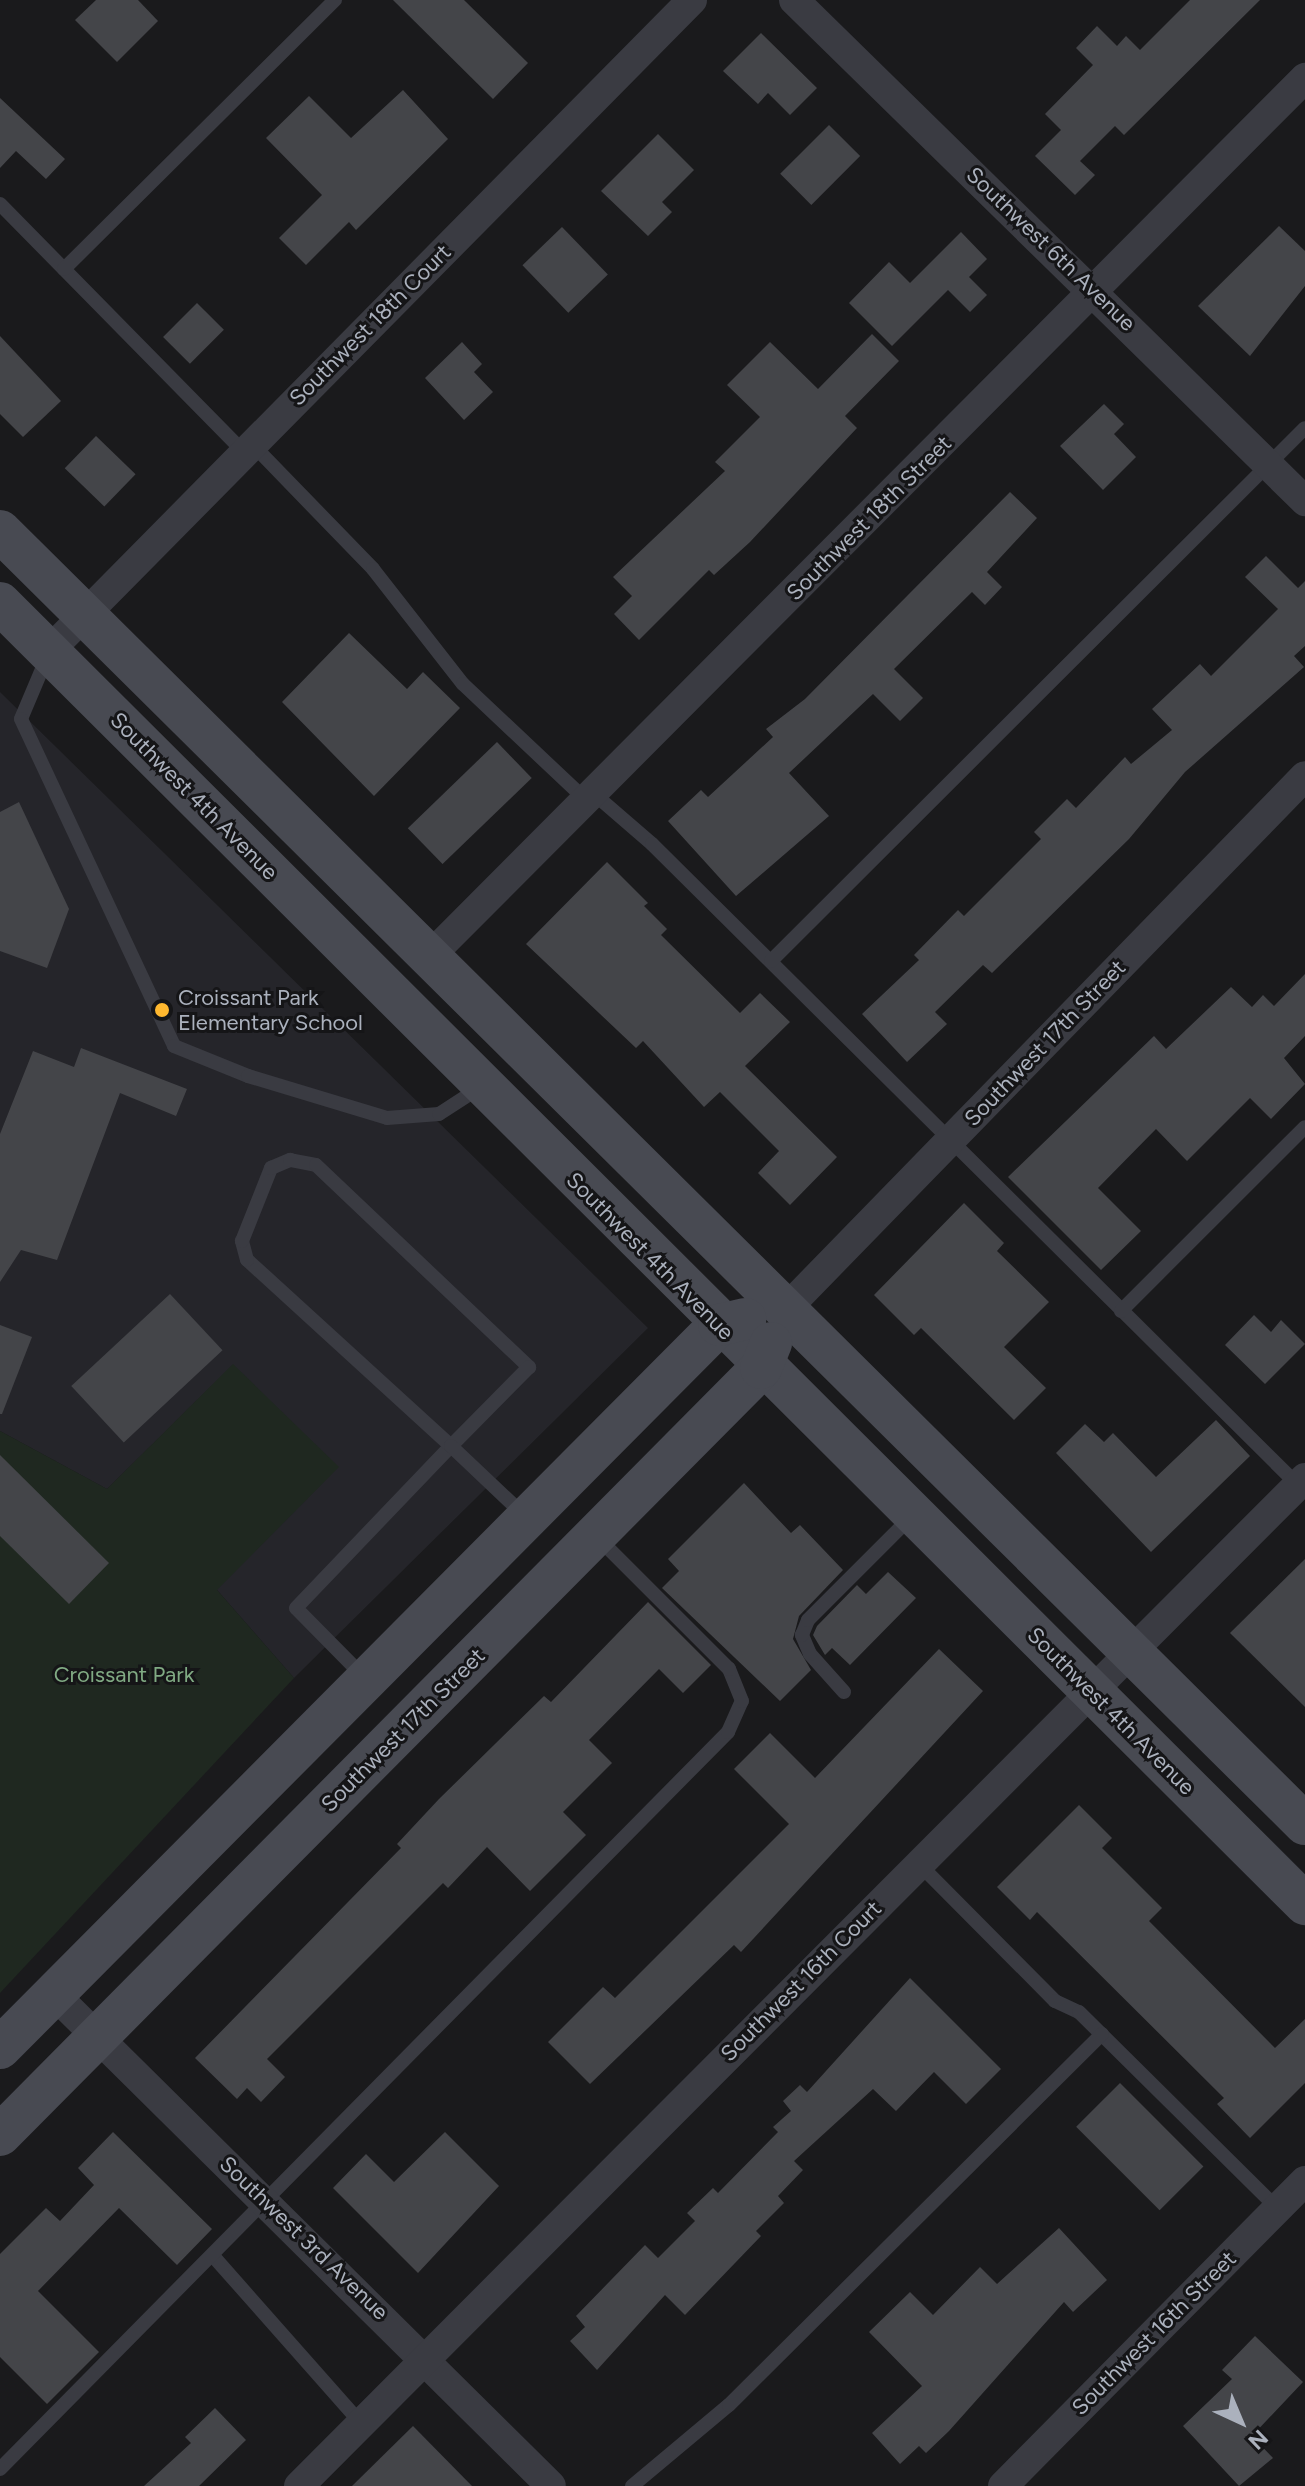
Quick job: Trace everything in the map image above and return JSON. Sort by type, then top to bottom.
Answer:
[{"type":"main road","points":[[0,531],[1305,1824]]},
{"type":"main road","name":"Southwest 4th Avenue","points":[[0,603],[761,1368],[1305,1904]]},
{"type":"main road","points":[[0,2048],[719,1325],[785,1310]]},
{"type":"main road","name":"Southwest 17th Street","points":[[0,2135],[761,1368],[785,1310]]},
{"type":"street","name":"Southwest 18th Court","points":[[49,651],[692,0]]},
{"type":"street","name":"Southwest 6th Avenue","points":[[794,0],[1305,501]]},
{"type":"street","name":"Southwest 18th Street","points":[[430,956],[1305,78]]},
{"type":"street","name":"Southwest 17th Street","points":[[785,1310],[1305,776]]},
{"type":"street","name":"Southwest 16th Court","points":[[299,2486],[424,2356],[1133,1653],[1302,1481]]},
{"type":"street","name":"Southwest 3rd Avenue","points":[[54,1994],[424,2356],[551,2486]]},
{"type":"street","name":"Southwest 16th Street","points":[[1003,2486],[1305,2181]]},
{"type":"lane","points":[[64,269],[335,0]]},
{"type":"lane","points":[[0,204],[373,569],[463,684],[771,961],[1121,1311],[1302,1481]]},
{"type":"lane","points":[[771,961],[1305,428]]},
{"type":"lane","points":[[49,651],[21,719],[174,1046],[248,1076],[387,1118],[439,1114],[482,1086]]},
{"type":"lane","points":[[1121,1311],[1305,1127]]},
{"type":"lane","points":[[367,1679],[296,1608],[451,1446],[529,1367],[316,1165],[290,1160],[271,1168],[242,1241],[247,1260],[451,1446],[527,1518]]},
{"type":"lane","points":[[844,1692],[810,1654],[802,1635],[808,1620],[912,1516]]},
{"type":"lane","points":[[0,2469],[268,2203],[728,1732],[742,1701],[729,1669],[595,1536]]},
{"type":"lane","points":[[919,1864],[1055,2001],[1079,2012],[1277,2208]]},
{"type":"lane","points":[[632,2486],[729,2405],[1102,2034]]},
{"type":"lane","points":[[214,2257],[360,2422]]},
{"type":"shaded area","name":"Croissant Park Elementary School","points":[[0,692],[648,1328],[294,1678],[217,1590],[233,1365],[107,1489],[0,1431]]},
{"type":"green space","name":"Croissant Park","points":[[233,1364],[339,1467],[217,1590],[294,1678],[0,1993],[0,1431],[107,1489]]},
{"type":"building","points":[[96,0],[138,0],[158,21],[117,62],[75,20]]},
{"type":"building","points":[[393,0],[464,0],[528,63],[493,99]]},
{"type":"building","points":[[1190,0],[1260,0],[1124,135],[1115,126],[1080,161],[1095,175],[1075,195],[1035,156],[1061,130],[1045,114],[1093,65],[1076,48],[1097,26],[1117,46],[1126,36],[1140,50]]},
{"type":"building","points":[[761,33],[817,88],[790,115],[768,93],[758,104],[723,71]]},
{"type":"building","points":[[403,90],[448,139],[356,230],[349,222],[306,265],[279,238],[322,195],[266,138],[309,96],[351,138]]},
{"type":"building","points":[[0,98],[65,159],[46,179],[16,151],[0,168]]},
{"type":"building","points":[[829,125],[860,156],[811,205],[780,174]]},
{"type":"building","points":[[658,134],[694,170],[662,202],[672,212],[648,236],[601,191]]},
{"type":"building","points":[[1279,226],[1305,251],[1305,286],[1250,356],[1198,306]]},
{"type":"building","points":[[562,227],[608,274],[568,313],[522,265]]},
{"type":"building","points":[[961,232],[987,259],[969,277],[987,295],[970,312],[948,290],[892,346],[849,303],[889,262],[910,283]]},
{"type":"building","points":[[197,303],[224,330],[190,364],[163,337]]},
{"type":"building","points":[[872,334],[899,361],[845,416],[857,428],[750,542],[714,575],[709,570],[639,640],[614,614],[632,596],[613,577],[725,471],[715,462],[760,417],[727,385],[770,342],[818,389]]},
{"type":"building","points":[[0,336],[61,401],[23,437],[0,414]]},
{"type":"building","points":[[462,342],[482,364],[474,372],[493,392],[464,420],[425,378]]},
{"type":"building","points":[[1104,404],[1124,424],[1114,434],[1136,457],[1103,490],[1060,446]]},
{"type":"building","points":[[96,436],[136,474],[104,507],[65,468]]},
{"type":"building","points":[[1010,492],[1037,518],[987,572],[1002,587],[985,605],[972,592],[894,669],[923,698],[900,721],[873,694],[789,773],[829,816],[736,896],[668,821],[701,790],[708,797],[773,737],[766,729],[805,699]]},
{"type":"building","points":[[1266,556],[1298,588],[1305,581],[1305,646],[1294,656],[1304,667],[1185,772],[1129,839],[992,973],[983,965],[935,1012],[947,1024],[907,1062],[862,1014],[919,960],[914,955],[958,910],[964,916],[1041,839],[1034,832],[1067,799],[1076,808],[1125,757],[1131,764],[1172,730],[1152,709],[1200,664],[1211,676],[1278,609],[1245,577]]},
{"type":"building","points":[[349,633],[407,689],[423,672],[460,708],[374,796],[282,702]]},
{"type":"building","points":[[497,742],[532,778],[443,864],[408,828]]},
{"type":"building","points":[[19,802],[69,909],[47,968],[0,951],[0,812]]},
{"type":"building","points":[[607,862],[648,903],[644,906],[667,929],[661,935],[740,1013],[760,993],[790,1022],[745,1066],[837,1157],[790,1205],[758,1173],[779,1151],[720,1092],[704,1107],[643,1041],[636,1048],[526,944]]},
{"type":"building","points":[[1305,974],[1305,1036],[1284,1058],[1305,1084],[1271,1119],[1250,1098],[1187,1161],[1156,1129],[1098,1188],[1141,1231],[1101,1270],[1008,1177],[1154,1036],[1166,1049],[1231,987],[1252,1007],[1263,995],[1274,1006]]},
{"type":"building","points":[[81,1048],[187,1089],[176,1116],[120,1093],[57,1260],[21,1250],[0,1282],[0,1134],[33,1051],[74,1067]]},
{"type":"building","points":[[964,1203],[1004,1243],[997,1251],[1049,1302],[1004,1347],[1046,1388],[1014,1420],[921,1328],[914,1335],[874,1295]]},
{"type":"building","points":[[170,1294],[223,1350],[124,1442],[71,1386]]},
{"type":"building","points":[[1254,1315],[1271,1332],[1281,1320],[1305,1344],[1265,1384],[1225,1345]]},
{"type":"building","points":[[0,1325],[32,1337],[2,1414],[0,1414]]},
{"type":"building","points":[[1216,1420],[1250,1456],[1151,1552],[1056,1453],[1085,1424],[1104,1442],[1113,1433],[1156,1477]]},
{"type":"building","points":[[0,1455],[109,1563],[69,1604],[0,1536]]},
{"type":"building","points":[[744,1483],[791,1533],[800,1525],[843,1570],[799,1616],[793,1639],[811,1670],[780,1701],[662,1588],[679,1571],[668,1559]]},
{"type":"building","points":[[1305,1559],[1305,1707],[1230,1633]]},
{"type":"building","points":[[888,1572],[916,1598],[850,1665],[832,1648],[825,1655],[813,1635],[817,1626],[857,1585],[866,1594]]},
{"type":"building","points":[[648,1602],[711,1665],[683,1693],[659,1669],[589,1740],[612,1763],[563,1812],[586,1835],[530,1891],[487,1847],[448,1888],[443,1883],[267,2059],[285,2077],[261,2102],[247,2088],[237,2099],[195,2058],[401,1848],[397,1844],[439,1799],[544,1696],[551,1702]]},
{"type":"building","points":[[939,1649],[983,1691],[741,1952],[734,1945],[590,2084],[548,2042],[603,1987],[615,1998],[789,1824],[734,1769],[770,1733],[815,1778]]},
{"type":"building","points":[[1079,1805],[1112,1838],[1102,1848],[1162,1908],[1149,1921],[1275,2048],[1305,2019],[1305,2083],[1250,2138],[1217,2104],[1224,2098],[1037,1912],[1030,1920],[997,1887]]},
{"type":"building","points":[[910,1978],[1001,2069],[966,2104],[934,2072],[896,2111],[873,2089],[794,2161],[803,2170],[778,2196],[784,2203],[756,2231],[761,2236],[685,2315],[665,2295],[597,2370],[570,2341],[585,2327],[576,2316],[645,2245],[658,2258],[695,2221],[687,2213],[713,2188],[718,2193],[778,2132],[773,2127],[791,2111],[783,2101],[800,2085],[807,2092]]},
{"type":"building","points":[[1120,2083],[1203,2166],[1160,2210],[1076,2127]]},
{"type":"building","points":[[113,2132],[212,2229],[177,2265],[119,2208],[38,2291],[99,2352],[47,2404],[0,2357],[0,2254],[46,2208],[60,2221],[94,2185],[78,2168]]},
{"type":"building","points":[[445,2132],[499,2186],[418,2273],[333,2188],[366,2154],[394,2182]]},
{"type":"building","points":[[1059,2228],[1107,2280],[1073,2312],[1064,2302],[949,2431],[926,2453],[919,2446],[900,2464],[872,2433],[922,2386],[869,2332],[910,2292],[933,2315],[980,2267],[997,2284]]},
{"type":"building","points":[[1255,2336],[1303,2382],[1252,2436],[1273,2458],[1239,2486],[1183,2426],[1232,2379],[1222,2370]]},
{"type":"building","points":[[215,2408],[246,2440],[199,2486],[144,2486],[191,2443],[185,2437]]},
{"type":"building","points":[[413,2426],[472,2486],[352,2486]]},
{"type":"place","name":"Croissant Park Elementary School","points":[[162,1010]]}]
